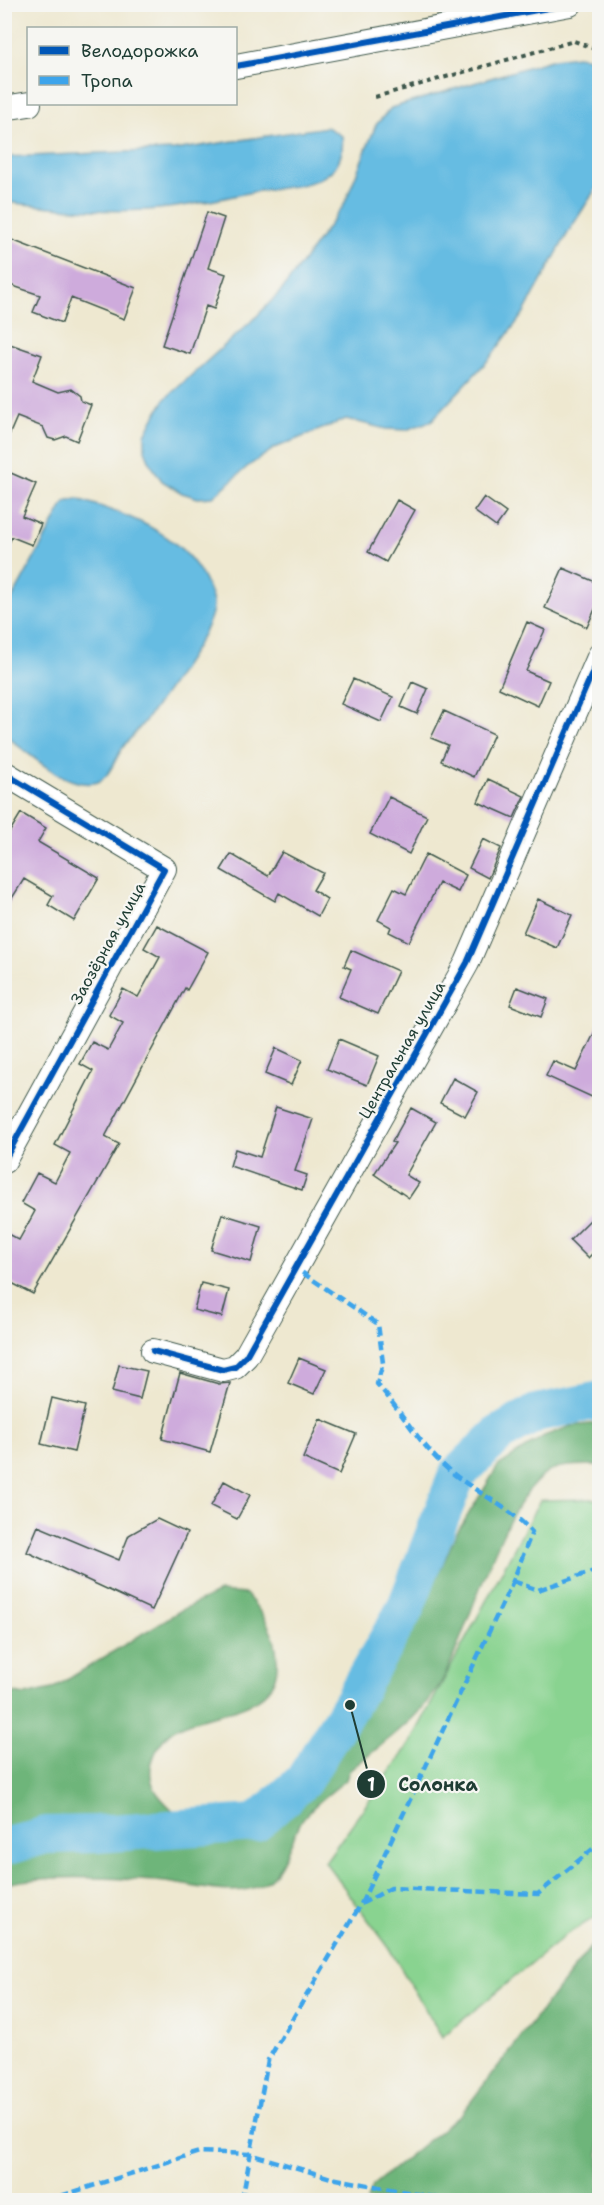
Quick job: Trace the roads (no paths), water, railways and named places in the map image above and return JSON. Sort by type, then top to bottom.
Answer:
[{"type":"street","points":[[237,66],[570,4]]},
{"type":"street","points":[[4,108],[27,104]]},
{"type":"street","name":"Центральная улица","points":[[153,1351],[223,1370],[235,1367],[246,1356],[468,963],[600,655]]},
{"type":"street","name":"Заозёрная улица","points":[[4,772],[164,869],[4,1161]]},
{"type":"water","points":[[577,56],[599,59],[599,184],[569,231],[523,314],[490,358],[431,421],[406,430],[386,429],[346,419],[275,448],[247,467],[213,497],[198,498],[182,493],[162,481],[151,465],[145,450],[145,435],[165,399],[256,317],[282,290],[344,205],[376,125],[391,108],[554,59]]},
{"type":"water","points":[[327,127],[342,136],[342,153],[328,174],[302,185],[189,205],[146,210],[93,210],[5,202],[5,157],[174,150]]},
{"type":"water","points":[[77,499],[132,518],[166,537],[194,563],[209,588],[213,605],[211,617],[203,634],[178,675],[149,716],[123,747],[109,772],[100,781],[94,783],[71,780],[58,774],[4,734],[5,612],[65,502]]},
{"type":"waterway","points":[[4,1847],[46,1835],[96,1834],[256,1823],[303,1781],[350,1705],[405,1609],[457,1475],[499,1434],[536,1413],[600,1400]]},
{"type":"place","name":"Солонка","points":[[350,1705]]}]
